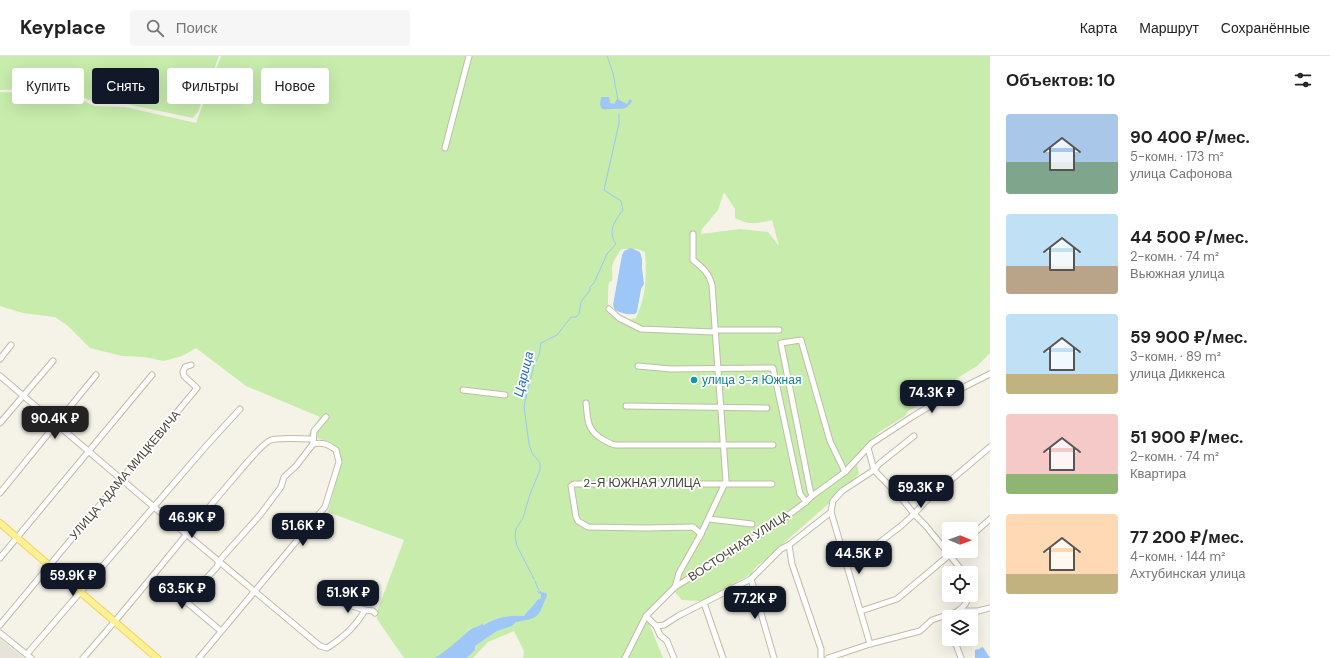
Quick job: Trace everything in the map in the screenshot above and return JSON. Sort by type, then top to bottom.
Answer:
[{"type":"main road","points":[[0,523],[157,658]]},
{"type":"street","points":[[445,148],[469,56]]},
{"type":"street","points":[[675,587],[679,573],[702,534],[726,481],[712,285],[710,276],[693,260],[693,234]]},
{"type":"street","points":[[609,309],[619,318],[641,329],[713,332],[715,330],[779,330]]},
{"type":"street","points":[[812,496],[781,343],[801,340],[830,441],[845,472]]},
{"type":"street","points":[[0,359],[11,345]]},
{"type":"street","points":[[0,423],[53,361]]},
{"type":"street","name":"УЛИЦА АДАМА МИЦКЕВИЧА","points":[[0,625],[197,388],[184,376],[183,372],[186,367],[191,365]]},
{"type":"street","points":[[638,366],[671,369],[773,368],[800,494],[806,502]]},
{"type":"street","name":"ВОСТОЧНАЯ УЛИЦА","points":[[625,658],[646,616],[675,587],[775,525],[845,472],[872,443],[948,395],[990,374]]},
{"type":"street","points":[[0,493],[57,425],[96,375]]},
{"type":"street","points":[[0,558],[152,375]]},
{"type":"street","points":[[0,376],[320,646],[327,648],[351,629],[360,619],[365,610]]},
{"type":"street","points":[[463,390],[505,395]]},
{"type":"street","points":[[586,402],[588,424],[592,431],[609,444],[773,445]]},
{"type":"street","points":[[626,406],[767,408]]},
{"type":"street","points":[[0,633],[29,656],[81,592],[207,445],[240,409]]},
{"type":"street","points":[[185,601],[217,567],[219,561],[260,515],[281,487],[284,477],[296,466],[313,442],[314,431],[326,417]]},
{"type":"street","points":[[870,644],[831,512],[833,501],[842,491],[874,470],[879,464],[914,436]]},
{"type":"street","points":[[83,658],[153,576],[186,533],[255,453],[270,440],[292,438],[320,442],[336,450],[339,462],[325,507],[200,658]]},
{"type":"street","points":[[847,563],[863,555],[914,514],[926,501],[990,447]]},
{"type":"street","points":[[868,448],[874,470],[942,543]]},
{"type":"street","points":[[725,483],[772,484]]},
{"type":"street","name":"2-Я ЮЖНАЯ УЛИЦА","points":[[702,534],[693,527],[602,528],[588,526],[578,521],[571,486],[574,484],[725,483]]},
{"type":"street","points":[[656,626],[664,625],[678,616],[751,579],[781,549],[789,545],[831,512]]},
{"type":"street","points":[[709,518],[752,524]]},
{"type":"street","points":[[978,530],[990,520]]},
{"type":"street","points":[[789,545],[792,564],[821,649],[821,658]]},
{"type":"street","points":[[861,611],[897,599],[945,558]]},
{"type":"street","points":[[153,576],[221,631]]},
{"type":"street","points":[[751,579],[774,658]]},
{"type":"street","points":[[329,599],[365,610],[373,610],[375,613]]},
{"type":"street","points":[[959,610],[968,602]]},
{"type":"street","points":[[704,603],[724,658]]},
{"type":"street","points":[[978,611],[990,608]]},
{"type":"street","points":[[646,616],[656,626],[660,635],[667,641],[674,658]]},
{"type":"street","points":[[828,658],[870,644],[920,631],[932,620],[942,616]]},
{"type":"street","points":[[957,646],[961,658]]},
{"type":"shaded area","points":[[0,638],[24,658],[0,658]]},
{"type":"green space","points":[[0,56],[219,56],[214,68],[167,68],[167,104],[201,104],[198,112],[193,118],[127,104],[159,104],[159,68],[92,68],[92,101],[84,98],[84,68],[12,68],[12,90],[0,90]]},
{"type":"green space","points":[[221,56],[990,56],[990,353],[977,366],[948,384],[940,395],[908,411],[905,416],[879,432],[862,451],[857,463],[859,474],[834,499],[755,568],[751,574],[702,601],[682,600],[672,589],[649,613],[650,626],[663,658],[523,658],[524,651],[514,631],[488,642],[473,658],[467,658],[475,650],[475,646],[497,631],[512,626],[544,602],[546,593],[538,591],[541,594],[541,598],[537,600],[524,616],[503,617],[484,625],[482,624],[475,628],[469,629],[454,645],[435,658],[404,658],[377,619],[378,609],[404,540],[328,512],[341,464],[338,447],[308,435],[320,417],[246,386],[196,348],[182,356],[164,361],[144,357],[122,356],[90,348],[68,326],[55,317],[23,313],[0,306],[0,92],[12,92],[12,104],[84,104],[84,101],[95,106],[125,107],[196,123],[203,104],[253,104],[253,68],[217,68]],"holes":[[[724,192],[735,209],[735,218],[744,222],[753,223],[772,220],[779,246],[768,232],[740,229],[701,234],[702,229],[718,210]],[[622,249],[637,249],[645,252],[646,278],[644,294],[636,318],[628,320],[607,309],[608,289],[609,282],[612,281],[612,267],[616,257]]]},
{"type":"water","points":[[601,97],[609,97],[610,103],[614,104],[617,99],[627,104],[630,99],[632,101],[626,108],[602,109],[600,105]]},
{"type":"water","points":[[631,248],[640,252],[644,284],[641,289],[637,312],[635,314],[624,314],[615,310],[613,305],[622,255],[624,251]]},
{"type":"water","points":[[537,591],[546,593],[547,595],[540,612],[534,618],[516,622],[512,626],[497,631],[475,646],[475,650],[467,658],[435,658],[471,629],[503,617],[524,616],[537,600],[541,598],[541,594]]},
{"type":"water","points":[[983,647],[990,658],[975,658],[975,650],[979,650]]},
{"type":"waterway","name":"Царица","points":[[607,56],[613,73],[618,100]]},
{"type":"waterway","name":"Царица","points":[[534,579],[517,546],[515,536],[516,529],[523,518],[530,494],[540,470],[540,463],[532,453],[529,444],[524,407],[541,343],[557,335],[571,317],[576,317],[579,314],[581,302],[594,283],[607,254],[616,244],[613,239],[612,230],[615,222],[623,210],[621,201],[604,190],[619,123],[619,114]]},
{"type":"waterway","name":"Царица","points":[[535,581],[538,589],[542,593]]},
{"type":"place","name":"улица 3-я Южная","points":[[694,380]]}]
